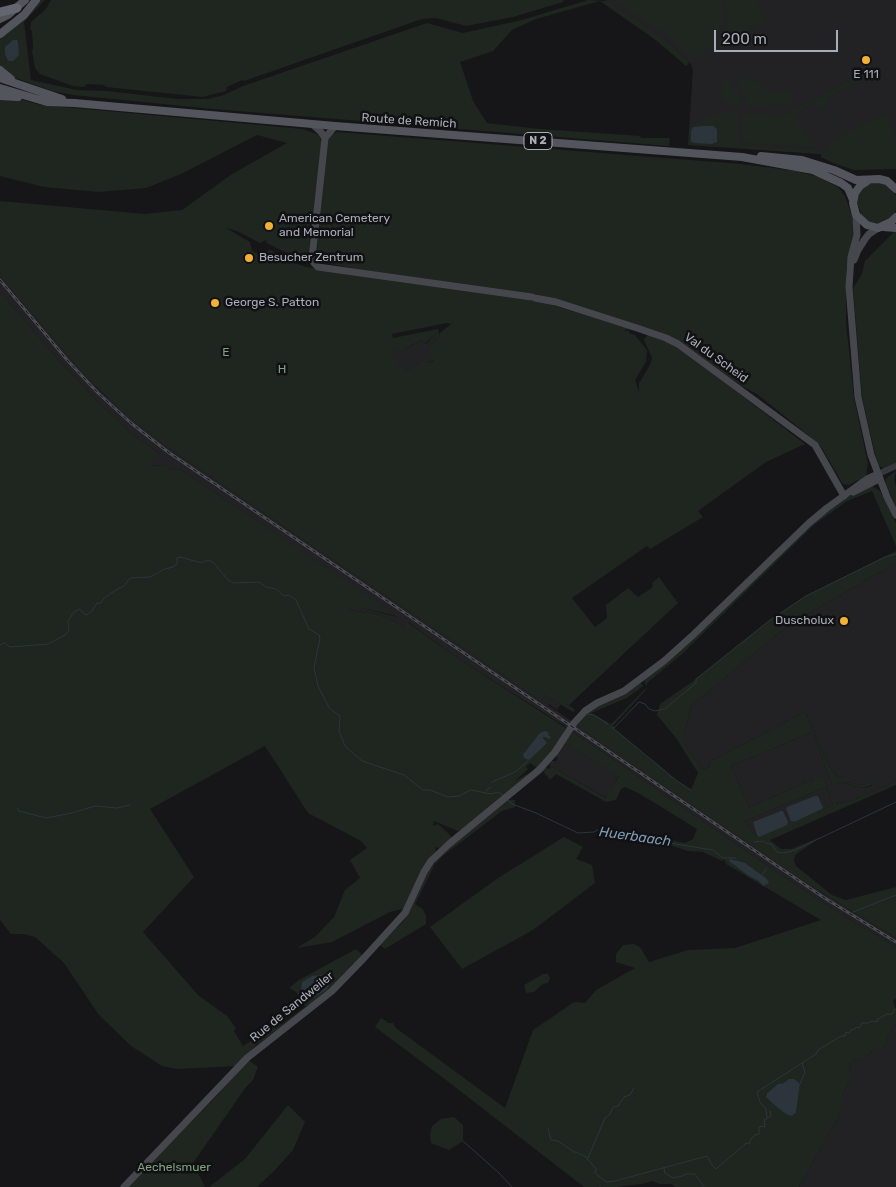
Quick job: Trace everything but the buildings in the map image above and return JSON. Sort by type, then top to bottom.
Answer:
[{"type":"highway","points":[[0,12],[17,8]]},
{"type":"main road","points":[[0,19],[17,8],[25,0]]},
{"type":"main road","points":[[0,34],[24,15],[36,0]]},
{"type":"main road","points":[[0,27],[30,7]]},
{"type":"main road","points":[[0,70],[16,83]]},
{"type":"main road","name":"Route de Remich","points":[[0,78],[74,102]]},
{"type":"main road","name":"Route de Remich","points":[[0,88],[48,102],[74,102],[335,126],[742,156],[767,156],[795,159],[826,168],[856,180],[879,179],[887,181]]},
{"type":"main road","name":"N 2","points":[[0,96],[48,102]]},
{"type":"main road","points":[[312,124],[325,138],[335,126]]},
{"type":"main road","name":"Val du Scheid","points":[[325,138],[312,258],[318,267],[556,302],[666,338],[678,344],[815,445],[844,496]]},
{"type":"main road","name":"Route de Remich","points":[[742,156],[813,170],[848,188],[853,200]]},
{"type":"main road","points":[[871,179],[860,186],[855,192],[853,200],[857,235],[851,257],[850,304],[854,365],[870,468],[868,482],[883,488]]},
{"type":"main road","points":[[887,181],[896,181]]},
{"type":"main road","points":[[887,181],[896,189]]},
{"type":"main road","points":[[856,214],[867,225],[879,228],[896,228]]},
{"type":"main road","points":[[850,270],[858,250],[869,234],[891,222],[896,217]]},
{"type":"main road","points":[[866,439],[883,488],[896,514]]},
{"type":"main road","name":"Rue de Sandweiler","points":[[124,1187],[247,1058],[332,991],[358,965],[405,913],[431,861],[545,764],[585,711],[597,703],[624,691],[671,656],[809,523],[844,496],[879,477]]},
{"type":"street","points":[[874,465],[882,469],[894,468]]},
{"type":"street","points":[[879,477],[894,468]]},
{"type":"shaded area","points":[[605,0],[896,0],[896,162],[821,157],[821,154],[688,145],[693,70],[690,62],[667,41]]},
{"type":"shaded area","points":[[13,40],[18,42],[19,55],[13,61],[8,61],[5,47]]},
{"type":"shaded area","points":[[713,126],[717,129],[717,142],[712,144],[694,143],[691,141],[693,127]]},
{"type":"shaded area","points":[[0,276],[84,375],[100,391],[164,445],[541,701],[545,695],[561,704],[557,710],[548,705],[800,879],[896,938],[896,947],[796,885],[560,723],[462,661],[408,622],[404,627],[390,619],[375,614],[348,610],[348,608],[362,608],[397,617],[180,469],[171,470],[166,465],[152,466],[149,462],[160,454],[131,433],[62,364],[0,291]]},
{"type":"shaded area","points":[[439,331],[439,336],[427,349],[433,360],[428,363],[426,361],[405,371],[399,367],[391,353],[395,348],[407,348],[422,340],[425,344]]},
{"type":"shaded area","points":[[896,565],[896,781],[853,800],[835,804],[824,779],[814,779],[749,807],[731,766],[810,733],[814,735],[832,785],[841,782],[862,788],[872,786],[867,774],[870,783],[863,785],[847,782],[844,776],[839,778],[830,768],[805,712],[709,762],[710,767],[703,770],[683,739],[691,706],[790,624]]},
{"type":"shaded area","points":[[545,731],[551,737],[549,739],[542,737],[547,743],[529,760],[524,758],[523,754],[540,733]]},
{"type":"shaded area","points":[[566,744],[619,775],[607,798],[549,765],[552,761],[556,761],[558,758],[556,757]]},
{"type":"shaded area","points":[[826,787],[833,805],[759,837],[753,833],[745,821]]},
{"type":"shaded area","points":[[818,796],[823,808],[794,822],[791,821],[786,809],[787,807]]},
{"type":"shaded area","points":[[783,811],[788,822],[787,825],[759,837],[753,822]]},
{"type":"shaded area","points":[[730,859],[745,863],[767,879],[769,883],[763,886],[759,881],[729,861]]},
{"type":"shaded area","points":[[322,975],[329,985],[326,990],[315,997],[306,996],[301,991],[302,982],[312,976]]},
{"type":"shaded area","points":[[896,1024],[896,1187],[799,1187],[842,1110],[842,1095],[853,1076],[849,1066],[854,1060],[861,1061],[874,1049],[883,1050],[892,1028]]},
{"type":"shaded area","points":[[789,1079],[794,1079],[800,1084],[796,1113],[791,1116],[766,1097],[767,1093],[778,1084],[784,1083]]},
{"type":"green space","points":[[40,0],[45,0],[24,22],[31,80],[77,90],[107,91],[177,99],[208,99],[427,23],[463,33],[522,20],[588,0],[608,1],[667,41],[690,62],[686,66],[657,41],[600,1],[536,19],[512,30],[493,51],[460,62],[473,101],[487,123],[640,136],[641,138],[670,138],[669,146],[213,109],[73,95],[52,91],[10,76],[0,68],[0,38]]},
{"type":"green space","points":[[51,0],[564,0],[563,2],[513,17],[466,26],[436,18],[422,19],[244,81],[242,80],[227,87],[226,91],[203,97],[106,87],[104,85],[87,84],[84,87],[73,86],[40,74],[35,68],[32,51],[31,22],[46,9]]},
{"type":"green space","points":[[615,0],[720,0],[724,6],[724,20],[711,47],[703,47],[706,53],[699,57],[694,57],[678,46],[678,42],[665,32],[661,32]]},
{"type":"green space","points":[[725,0],[755,0],[767,20],[716,50],[728,22]]},
{"type":"green space","points":[[879,66],[880,68],[828,98],[830,106],[820,110],[815,100],[853,79],[852,76],[858,73],[860,76]]},
{"type":"green space","points":[[741,78],[759,82],[767,92],[787,91],[793,100],[788,105],[750,107],[735,81]]},
{"type":"green space","points":[[725,80],[729,82],[741,104],[736,105],[723,100],[721,85]]},
{"type":"green space","points":[[15,98],[41,105],[303,129],[319,135],[322,143],[307,254],[302,257],[295,257],[267,243],[266,240],[260,243],[237,231],[226,228],[250,242],[252,250],[256,253],[260,254],[270,250],[306,267],[540,301],[630,329],[622,331],[629,331],[629,333],[635,335],[647,350],[646,362],[635,380],[639,392],[639,383],[652,358],[644,340],[648,334],[678,347],[805,444],[766,462],[698,511],[703,517],[650,549],[647,546],[572,598],[595,627],[607,618],[606,605],[628,588],[638,597],[652,588],[653,582],[659,577],[678,603],[569,705],[575,710],[573,712],[545,695],[541,701],[164,445],[122,411],[84,375],[0,276],[0,201],[145,214],[182,210],[232,174],[287,143],[257,135],[181,174],[146,188],[99,192],[44,187],[0,176],[0,99]],"holes":[[[447,323],[451,324],[440,333],[427,349],[433,361],[428,363],[426,360],[405,371],[402,365],[399,366],[392,353],[395,348],[400,351],[422,340],[424,344],[439,331],[438,329],[393,338],[392,334]]]},
{"type":"green space","points":[[813,99],[815,102],[795,114],[811,142],[820,143],[819,146],[747,143],[743,140],[743,113],[784,115]]},
{"type":"green space","points":[[832,110],[834,110],[846,131],[849,132],[884,113],[896,135],[896,169],[854,170],[833,163],[821,157],[821,154],[688,145],[690,124],[713,115],[728,112],[738,113],[738,139],[742,145],[827,151],[829,143],[845,133]]},
{"type":"green space","points":[[337,132],[741,164],[796,171],[818,177],[838,187],[845,196],[855,224],[846,269],[846,323],[854,398],[868,464],[866,475],[859,481],[849,485],[843,484],[821,447],[808,435],[757,394],[742,386],[669,336],[536,294],[357,269],[316,261],[327,140],[330,135]]},
{"type":"green space","points":[[875,182],[892,188],[896,196],[896,210],[892,217],[875,224],[869,222],[861,214],[856,199],[862,186]]},
{"type":"green space","points":[[896,230],[896,466],[886,469],[879,466],[876,458],[862,397],[853,288],[862,274],[865,261]]},
{"type":"green space","points":[[0,291],[62,364],[100,404],[131,433],[160,454],[150,462],[152,466],[166,465],[171,470],[180,469],[397,616],[362,608],[349,608],[348,610],[375,614],[390,619],[404,627],[407,622],[462,661],[566,728],[565,733],[548,757],[537,768],[530,763],[526,767],[528,769],[515,781],[529,773],[530,775],[465,828],[458,831],[434,821],[433,826],[438,824],[452,838],[439,848],[435,847],[436,851],[429,860],[402,914],[331,990],[311,1005],[305,1006],[305,1007],[305,1009],[255,1046],[237,1066],[177,1069],[162,1066],[131,1046],[99,1015],[64,963],[35,937],[11,934],[0,920]],"holes":[[[265,746],[308,813],[361,841],[367,848],[350,860],[360,878],[345,890],[334,917],[316,936],[297,948],[332,942],[390,912],[403,909],[362,955],[356,949],[299,980],[289,988],[296,992],[305,1007],[281,1025],[279,1023],[243,1046],[234,1031],[236,1028],[227,1016],[198,995],[143,932],[194,877],[150,809]]]},
{"type":"green space","points":[[896,471],[894,480],[896,486],[896,508],[886,484],[886,479]]},
{"type":"green space","points":[[872,486],[880,491],[896,523],[896,546],[872,491],[847,501],[814,525],[682,654],[647,683],[647,687],[644,681],[645,678],[827,510],[844,499]]},
{"type":"green space","points":[[896,551],[896,565],[790,624],[691,706],[683,739],[703,770],[710,767],[709,762],[805,712],[830,768],[839,778],[844,776],[847,777],[847,782],[863,785],[869,783],[868,773],[872,785],[862,788],[841,782],[832,785],[814,735],[810,733],[731,766],[749,807],[814,779],[813,777],[816,776],[824,779],[836,804],[853,800],[896,781],[896,785],[770,840],[781,849],[791,849],[821,837],[795,855],[794,861],[796,866],[832,895],[846,900],[896,887],[896,938],[800,879],[576,725],[588,711],[641,683],[643,686],[627,698],[591,713],[611,724],[647,687],[612,727],[677,781],[691,790],[698,773],[676,738],[657,715],[660,704],[696,679],[770,620],[806,596]],"holes":[[[826,787],[833,805],[759,836],[753,833],[745,821]]]},
{"type":"green space","points":[[573,732],[796,885],[896,947],[896,999],[893,1000],[896,1009],[896,1024],[892,1028],[883,1050],[878,1052],[874,1049],[861,1061],[854,1060],[849,1066],[853,1076],[842,1095],[842,1110],[799,1187],[675,1187],[672,1184],[659,1184],[653,1181],[617,1187],[584,1187],[375,1027],[381,1018],[389,1023],[393,1023],[396,1028],[505,1108],[533,1030],[574,1002],[585,1003],[596,990],[635,968],[616,962],[616,954],[623,945],[634,944],[640,947],[649,962],[688,950],[735,948],[821,920],[726,864],[724,859],[722,861],[703,852],[688,851],[670,845],[671,840],[685,843],[693,839],[697,829],[640,794],[625,787],[621,789],[616,800],[606,802],[556,774],[550,780],[542,770],[545,767],[549,769],[551,766],[606,798],[619,776],[566,744],[556,757],[556,754]],"holes":[[[778,1084],[800,1084],[796,1113],[786,1114],[766,1096]]]},
{"type":"green space","points":[[508,800],[515,800],[515,807],[502,811],[435,864],[415,904],[423,909],[426,916],[426,924],[385,949],[380,945],[404,920],[412,906],[419,886],[442,852]]},
{"type":"green space","points":[[564,837],[583,847],[576,859],[592,865],[595,883],[533,930],[462,969],[430,927],[498,878]]},
{"type":"green space","points":[[543,974],[548,974],[550,978],[548,983],[543,984],[534,992],[526,993],[524,985]]},
{"type":"green space","name":"Aechelsmuer","points":[[248,1060],[258,1067],[253,1080],[246,1087],[193,1163],[205,1187],[126,1187],[212,1101]]},
{"type":"green space","points":[[288,1105],[305,1122],[293,1150],[275,1170],[257,1187],[209,1187],[245,1159]]},
{"type":"green space","points":[[454,1117],[463,1125],[463,1141],[449,1150],[431,1143],[430,1134],[432,1126],[441,1119]]},
{"type":"waterway","points":[[612,727],[614,728],[639,702],[655,711],[665,709],[696,683],[696,679],[770,620],[806,596],[885,557],[896,554]]},
{"type":"waterway","name":"Huerbaach","points":[[0,645],[4,643],[10,647],[48,644],[65,635],[69,630],[68,621],[74,612],[80,609],[86,615],[92,611],[97,603],[101,603],[104,598],[124,586],[130,578],[150,577],[173,567],[177,564],[177,558],[180,557],[202,563],[207,560],[213,562],[228,580],[234,583],[259,582],[266,587],[276,589],[284,596],[289,595],[296,600],[309,629],[319,635],[320,638],[314,668],[318,686],[330,709],[340,716],[339,731],[345,746],[362,761],[404,775],[423,790],[430,790],[448,797],[459,796],[471,790],[491,794],[498,792],[503,795]]},
{"type":"waterway","points":[[587,714],[594,715],[608,724]]},
{"type":"waterway","points":[[613,728],[677,781],[691,790]]},
{"type":"waterway","points":[[492,782],[515,772],[528,761]]},
{"type":"waterway","points":[[486,791],[491,787]]},
{"type":"waterway","name":"Huerbaach","points":[[508,800],[512,804],[578,833],[594,832],[597,830],[623,833],[713,850],[723,858],[736,858]]},
{"type":"waterway","name":"Huerbaach","points":[[754,842],[763,841],[771,844],[777,852],[784,853],[795,850],[896,802]]},
{"type":"waterway","points":[[17,808],[19,811],[46,818],[95,806],[117,808],[130,805]]},
{"type":"waterway","points":[[762,875],[767,868]]},
{"type":"waterway","points":[[853,912],[896,895]]},
{"type":"waterway","points":[[800,1084],[805,1072],[802,1063],[816,1054],[818,1050],[841,1036],[845,1036],[846,1032],[849,1033],[856,1027],[859,1028],[862,1023],[877,1022],[878,1019],[887,1014],[892,1014],[895,1009]]},
{"type":"waterway","points":[[767,1117],[766,1109],[760,1102],[757,1092],[802,1063]]},
{"type":"waterway","points":[[587,1160],[605,1118],[610,1114],[613,1107],[618,1106],[624,1097],[630,1095],[634,1088]]},
{"type":"waterway","points":[[548,1128],[551,1140],[558,1141],[574,1152],[586,1157],[597,1170],[594,1172],[606,1182],[707,1156],[716,1169],[746,1143],[749,1144],[755,1135],[759,1134],[759,1128],[761,1126],[765,1127],[764,1120],[771,1116],[770,1111]]},
{"type":"waterway","points":[[463,1141],[512,1187]]},
{"type":"waterway","points":[[664,1168],[665,1173],[673,1178],[686,1174],[695,1174],[704,1187]]},
{"type":"railway","points":[[0,280],[68,361],[98,393],[131,423],[168,452],[823,897],[896,942]]},
{"type":"place","name":"E 111","points":[[866,60]]},
{"type":"place","name":"American Cemetery and Memorial","points":[[269,226]]},
{"type":"place","name":"Besucher Zentrum","points":[[249,258]]},
{"type":"place","name":"George S. Patton","points":[[215,303]]},
{"type":"place","name":"Duscholux","points":[[844,621]]},
{"type":"park label","name":"E","points":[[226,353]]},
{"type":"park label","name":"H","points":[[282,370]]}]
